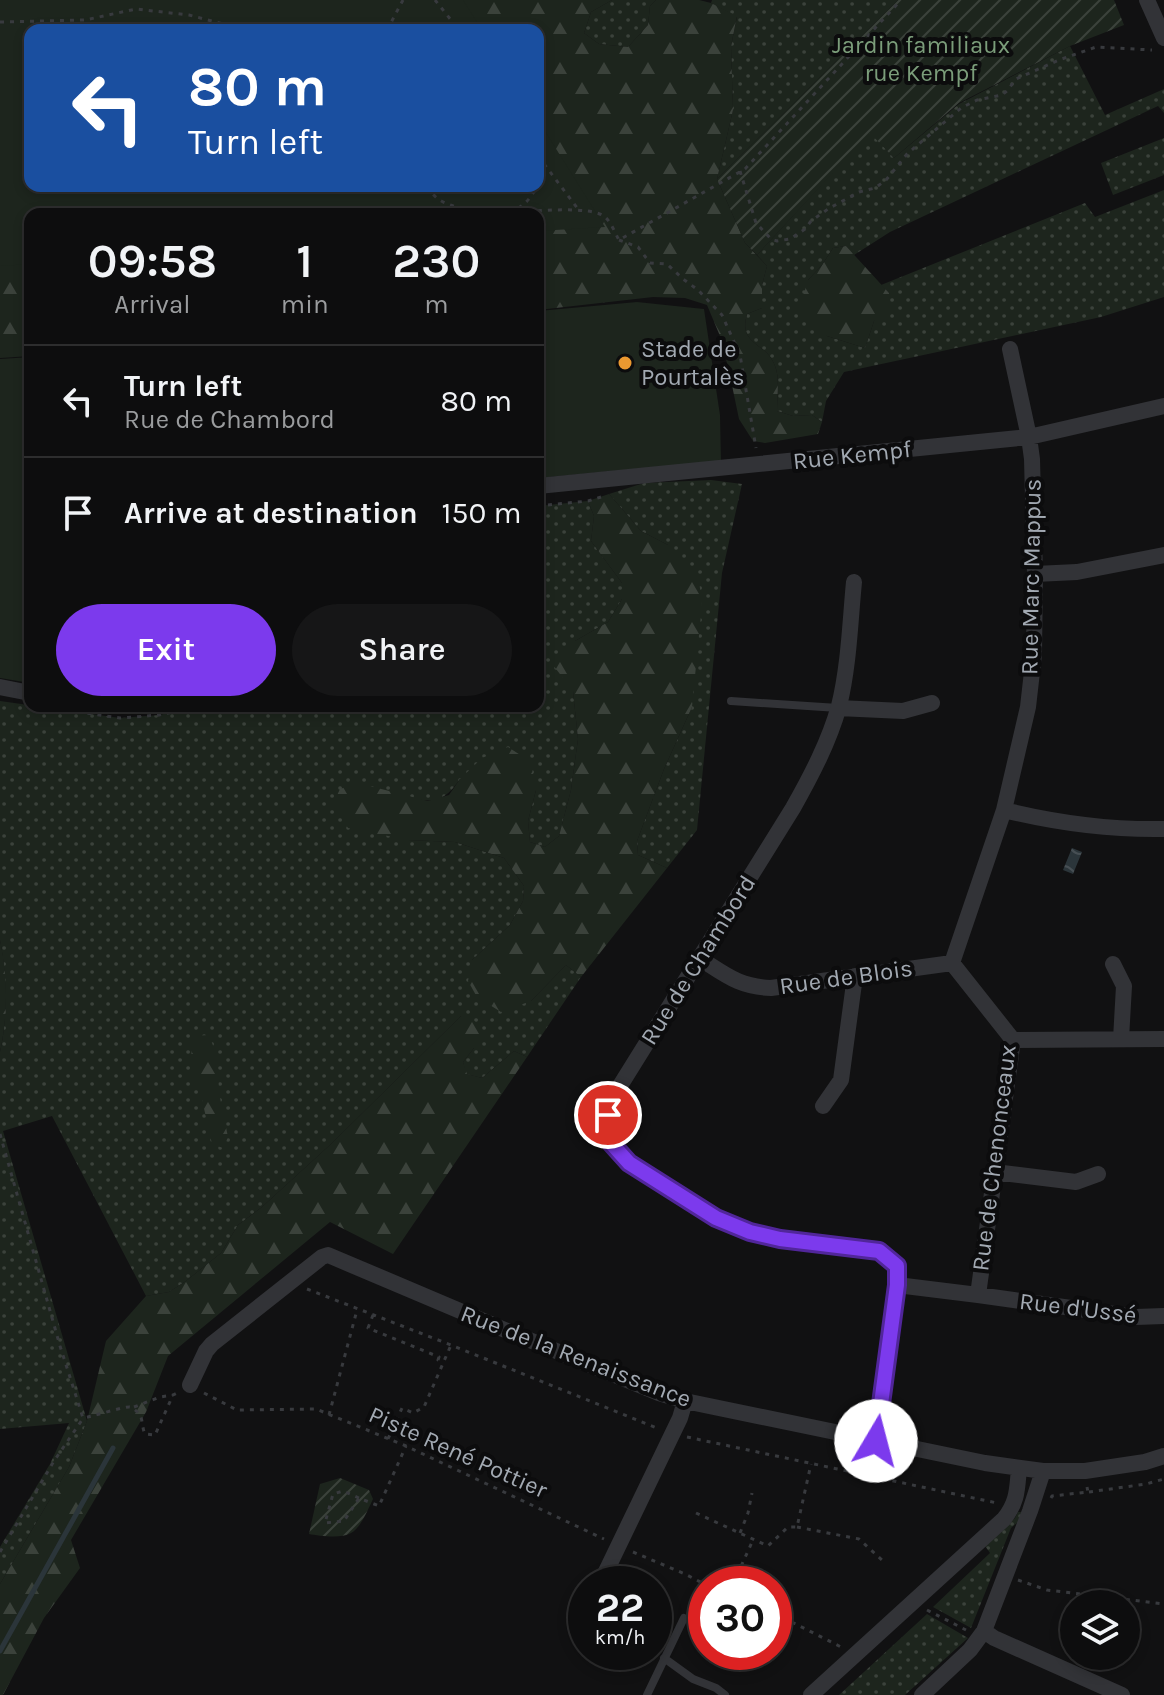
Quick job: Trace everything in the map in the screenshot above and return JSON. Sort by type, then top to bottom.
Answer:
[{"type":"street","points":[[1147,0],[1164,38]]},
{"type":"street","name":"Rue Marc Mappus","points":[[1004,810],[1028,707],[1034,654],[1032,459],[1010,349]]},
{"type":"street","name":"Rue Kempf","points":[[544,485],[1029,437],[1164,406]]},
{"type":"street","points":[[1035,574],[1077,572],[1164,555]]},
{"type":"street","name":"Rue de Chambord","points":[[854,582],[847,662],[838,708],[814,770],[618,1089],[608,1115],[611,1143],[629,1163],[716,1218],[750,1232],[780,1239],[879,1251],[897,1266],[897,1285]]},
{"type":"street","points":[[0,687],[24,692]]},
{"type":"street","points":[[838,708],[903,711],[932,703]]},
{"type":"street","points":[[952,963],[1004,810],[1073,825],[1164,829]]},
{"type":"street","name":"Rue de Blois","points":[[699,958],[743,985],[758,988],[952,963]]},
{"type":"street","name":"Rue de Chenonceaux","points":[[952,963],[1013,1040],[978,1295]]},
{"type":"street","points":[[1113,964],[1124,986],[1121,1039]]},
{"type":"street","points":[[823,1106],[841,1080],[855,976]]},
{"type":"street","points":[[1013,1040],[1164,1039]]},
{"type":"street","points":[[994,1172],[1076,1182],[1098,1174]]},
{"type":"street","name":"Rue de la Renaissance","points":[[190,1385],[212,1344],[328,1255],[518,1336],[685,1401],[985,1463],[1043,1471],[1085,1471],[1164,1456]]},
{"type":"street","points":[[876,1441],[897,1285]]},
{"type":"street","name":"Rue d'Ussé","points":[[897,1285],[1136,1317],[1164,1316]]},
{"type":"street","points":[[608,1566],[680,1418],[685,1401]]},
{"type":"street","points":[[811,1695],[1004,1519],[1017,1495],[1019,1468]]},
{"type":"street","points":[[924,1694],[970,1650],[982,1634],[1043,1471]]},
{"type":"street","points":[[982,1634],[1122,1695]]},
{"type":"lane","points":[[731,701],[838,708]]},
{"type":"lane","points":[[672,1642],[684,1618]]},
{"type":"lane","points":[[672,1664],[693,1679],[725,1695]]},
{"type":"lane","points":[[647,1695],[658,1670]]},
{"type":"path","points":[[390,24],[403,0]]},
{"type":"path","points":[[435,0],[454,24]]},
{"type":"path","points":[[619,240],[743,170],[901,0]]},
{"type":"path","points":[[0,22],[85,20],[136,9],[189,15],[223,24]]},
{"type":"path","points":[[743,170],[756,223],[771,239],[790,239],[820,214],[886,180],[918,144],[961,108],[977,100],[1002,95],[1016,79],[1096,47],[1164,51]]},
{"type":"path","points":[[544,164],[578,209]]},
{"type":"path","points":[[430,192],[449,205],[461,208]]},
{"type":"path","points":[[516,208],[530,200],[534,192]]},
{"type":"path","points":[[544,211],[578,209],[606,217],[619,240],[638,247],[650,263],[667,264],[722,315],[740,355],[759,464]]},
{"type":"path","points":[[79,712],[120,718],[173,712]]},
{"type":"path","points":[[0,1134],[55,1331],[83,1418]]},
{"type":"path","points":[[289,1282],[672,1434],[1003,1504]]},
{"type":"path","points":[[329,1415],[358,1309]]},
{"type":"path","points":[[373,1315],[368,1328],[439,1357],[438,1360],[443,1362]]},
{"type":"path","points":[[388,1439],[402,1408],[413,1413],[424,1407],[451,1345]]},
{"type":"path","points":[[133,1408],[173,1395],[190,1385]]},
{"type":"path","name":"Piste René Pottier","points":[[190,1385],[237,1410],[316,1409],[406,1446],[688,1576]]},
{"type":"path","points":[[0,1552],[83,1418],[127,1406],[141,1416],[143,1432],[155,1435],[173,1395]]},
{"type":"path","points":[[359,1498],[344,1521],[325,1523],[333,1494],[343,1491],[379,1506],[406,1446]]},
{"type":"path","points":[[797,1527],[811,1464]]},
{"type":"path","points":[[1088,1492],[1164,1479]]},
{"type":"path","points":[[740,1533],[752,1493]]},
{"type":"path","points":[[696,1513],[768,1546],[788,1527],[859,1539],[882,1560]]},
{"type":"path","points":[[742,1566],[754,1540]]},
{"type":"path","points":[[1017,1579],[1047,1590],[1164,1604]]},
{"type":"path","points":[[917,1598],[928,1611],[982,1634]]},
{"type":"path","points":[[792,1622],[854,1656]]},
{"type":"green space","points":[[0,0],[24,24],[24,192],[544,192],[544,24],[418,24],[404,0],[612,0],[591,12],[584,33],[599,44],[628,47],[648,25],[650,6],[656,0],[699,0],[737,16],[731,46],[733,110],[717,179],[745,243],[767,266],[762,285],[762,308],[747,314],[746,332],[771,358],[777,371],[777,411],[793,416],[812,415],[822,422],[818,434],[765,443],[753,441],[739,419],[720,336],[707,305],[685,298],[653,297],[544,309],[544,208],[24,208],[24,356],[0,358]]},
{"type":"green space","points":[[0,0],[463,0],[478,24],[24,24],[24,192],[544,192],[544,130],[605,227],[544,231],[544,208],[24,208],[24,264],[0,266]]},
{"type":"green space","points":[[612,0],[656,0],[650,6],[648,25],[628,47],[599,44],[584,33],[591,12]]},
{"type":"green space","points":[[712,0],[898,0],[717,179],[733,110],[731,46],[737,17],[711,3]]},
{"type":"green space","name":"Jardin familiaux rue Kempf","points":[[898,0],[1114,0],[1124,25],[1070,46],[959,103],[894,158],[870,133],[757,255],[745,243],[717,179]]},
{"type":"green space","points":[[1070,46],[1105,115],[1164,89],[1164,113],[1158,106],[890,232],[854,255],[846,246],[833,248],[808,280],[827,336],[865,348],[874,321],[889,293],[881,285],[1085,203],[1095,217],[1164,190],[1164,297],[1101,317],[844,372],[826,401],[822,422],[812,415],[793,416],[777,411],[777,371],[771,358],[746,332],[747,314],[762,308],[762,285],[767,266],[757,255],[870,132],[894,158],[959,104]]},
{"type":"green space","points":[[1164,138],[1164,175],[1113,195],[1101,163]]},
{"type":"green space","points":[[846,246],[889,293],[889,311],[874,321],[865,348],[827,336],[808,325],[799,310],[808,280],[833,248]]},
{"type":"green space","name":"Stade de Pourtalès","points":[[637,302],[704,309],[720,415],[721,461],[544,477],[544,310]]},
{"type":"green space","points":[[24,357],[24,682],[0,678],[0,359]]},
{"type":"green space","points":[[711,480],[742,484],[722,573],[697,830],[667,868],[638,855],[637,841],[692,707],[668,545],[641,531],[609,494],[644,483]]},
{"type":"green space","points":[[609,494],[641,531],[668,545],[698,573],[702,604],[692,707],[637,841],[638,855],[667,868],[581,977],[566,965],[531,1001],[501,1012],[477,997],[468,981],[472,960],[510,925],[523,901],[524,886],[504,858],[455,842],[408,840],[348,828],[333,804],[340,789],[358,783],[428,801],[449,795],[460,779],[482,758],[508,747],[531,762],[536,790],[528,821],[530,842],[545,847],[559,836],[571,790],[578,739],[573,691],[553,665],[575,641],[608,622],[622,599],[622,583],[591,541],[594,516],[588,501]]},
{"type":"green space","points":[[588,501],[594,516],[591,541],[622,583],[622,599],[608,622],[575,641],[573,691],[578,739],[571,790],[559,836],[545,847],[530,842],[528,821],[536,790],[460,779],[447,794],[434,800],[399,795],[408,840],[455,842],[504,858],[524,886],[523,901],[510,925],[472,960],[531,1001],[566,965],[581,977],[527,1057],[514,1051],[482,1078],[466,1074],[463,1062],[474,1048],[461,1016],[331,1144],[238,1225],[221,1253],[169,1292],[146,1296],[52,1116],[3,1131],[87,1421],[69,1467],[0,1584],[0,1547],[50,1464],[69,1423],[0,1429],[0,1052],[6,996],[0,940],[0,701],[24,704],[24,712],[78,712],[120,718],[173,712],[544,712],[544,505]]},
{"type":"green space","points":[[0,940],[6,996],[0,1052]]},
{"type":"green space","points":[[461,1016],[472,1019],[482,1028],[474,1048],[463,1062],[467,1074],[482,1078],[514,1051],[527,1057],[393,1254],[330,1222],[168,1356],[146,1412],[71,1540],[80,1568],[44,1618],[3,1695],[0,1695],[0,1584],[69,1467],[87,1421],[106,1341],[146,1296],[169,1292],[221,1253],[238,1225],[331,1144]]},
{"type":"green space","points":[[209,1035],[217,1056],[219,1093],[228,1137],[223,1148],[212,1144],[201,1095],[190,1069],[193,1036]]},
{"type":"green space","points":[[340,1478],[369,1490],[373,1499],[364,1518],[355,1531],[347,1535],[309,1534],[320,1484]]},
{"type":"green space","points":[[1018,1512],[1022,1512],[1011,1528],[971,1628],[933,1607],[990,1553],[985,1546]]},
{"type":"green space","points":[[927,1614],[968,1638],[905,1695],[839,1695]]},
{"type":"water","points":[[1072,848],[1082,852],[1073,874],[1063,870]]},
{"type":"waterway","points":[[0,1651],[113,1448]]},
{"type":"place","name":"Stade de Pourtalès","points":[[625,363]]},
{"type":"route","points":[[608,1115],[611,1143],[629,1163],[716,1218],[750,1232],[780,1239],[879,1251],[897,1266],[876,1441]]}]
